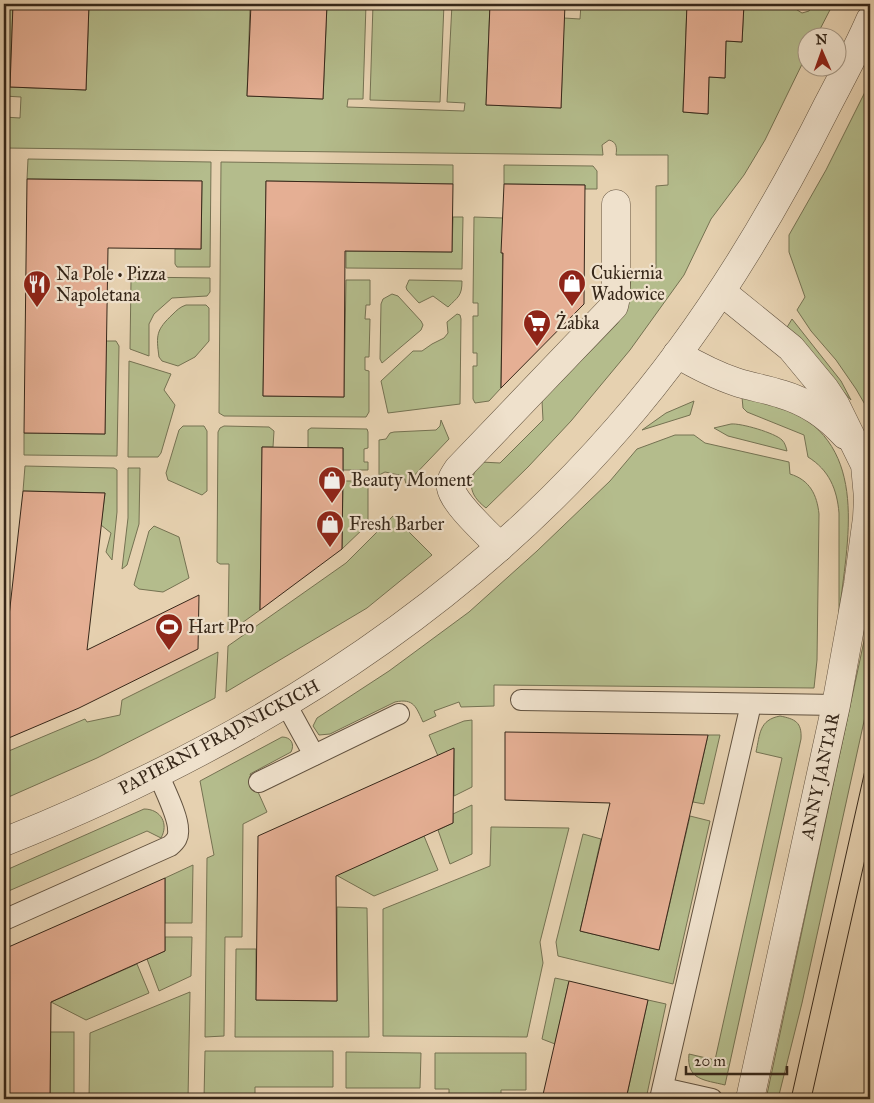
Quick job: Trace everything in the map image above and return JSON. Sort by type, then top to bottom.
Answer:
[{"type":"street","name":"PAPIERNI PRĄDNICKICH","points":[[4,842],[158,773],[286,704],[356,660],[415,617],[461,581],[548,502],[619,427],[677,354],[722,292],[798,164],[870,20]]},
{"type":"street","points":[[500,547],[458,502],[452,489],[452,480],[458,470],[614,306],[616,297],[616,204]]},
{"type":"street","name":"ANNY JANTAR","points":[[722,292],[791,348],[812,372],[835,404],[865,465],[867,481],[867,518],[858,584],[836,705],[750,1099]]},
{"type":"street","name":"ANNY JANTAR","points":[[677,354],[716,375],[781,394],[808,406],[834,423],[858,452]]},
{"type":"lane","points":[[521,700],[836,705]]},
{"type":"lane","points":[[286,704],[314,755]]},
{"type":"lane","points":[[712,1099],[662,1094],[750,704]]},
{"type":"lane","points":[[259,782],[399,714]]},
{"type":"lane","points":[[4,920],[170,846],[178,836],[178,823],[158,773]]},
{"type":"green space","points":[[4,4],[13,4],[10,87],[86,90],[89,4],[235,4],[235,6],[250,7],[247,96],[323,99],[327,4],[366,4],[363,99],[348,99],[347,107],[464,111],[465,103],[447,102],[452,4],[490,4],[486,105],[561,108],[564,18],[580,19],[581,4],[687,4],[683,112],[708,114],[709,77],[725,78],[726,41],[742,42],[744,4],[793,4],[794,8],[802,13],[809,11],[813,4],[833,4],[821,28],[796,28],[796,76],[765,140],[744,175],[711,219],[684,275],[630,350],[571,421],[486,508],[476,498],[472,487],[473,475],[481,462],[500,463],[543,420],[542,401],[622,317],[629,297],[631,278],[634,276],[656,276],[656,186],[668,185],[668,155],[616,155],[616,146],[614,142],[609,140],[602,145],[603,155],[4,148],[4,117],[20,118],[21,97],[4,96]]},
{"type":"green space","points":[[373,4],[444,4],[440,102],[370,100]]},
{"type":"green space","points":[[870,82],[870,419],[867,408],[856,389],[797,310],[805,297],[789,252],[789,235],[826,170]]},
{"type":"green space","points":[[28,159],[211,162],[210,267],[177,267],[175,264],[175,249],[201,249],[202,181],[27,179]]},
{"type":"green space","points":[[221,162],[453,165],[453,184],[266,181],[263,396],[344,397],[346,280],[370,280],[370,305],[366,305],[365,319],[370,319],[369,357],[365,357],[365,370],[369,371],[369,412],[366,417],[224,416],[219,413]]},
{"type":"green space","points":[[504,165],[593,166],[597,171],[597,189],[585,189],[585,185],[504,184]]},
{"type":"green space","points":[[453,217],[463,217],[462,269],[346,268],[346,251],[452,252]]},
{"type":"green space","points":[[474,217],[503,218],[501,388],[489,401],[475,403],[473,399],[473,366],[477,366],[477,353],[473,353],[473,316],[478,316],[478,303],[473,303]]},
{"type":"green space","points":[[136,277],[210,278],[210,292],[207,296],[172,298],[154,314],[149,324],[149,356],[130,349],[131,279]]},
{"type":"green space","points":[[409,280],[462,281],[459,296],[448,307],[433,296],[419,303],[407,290],[406,287]]},
{"type":"green space","points":[[392,294],[398,296],[423,325],[421,330],[382,363],[380,359],[381,304],[383,299]]},
{"type":"green space","points":[[186,305],[206,305],[209,308],[209,341],[195,357],[178,366],[162,361],[159,357],[158,333],[163,324],[177,310]]},
{"type":"green space","points":[[457,314],[460,315],[461,319],[460,404],[388,413],[381,381],[413,351],[422,351],[444,338],[448,333],[447,322]]},
{"type":"green space","points":[[792,319],[841,381],[851,400],[786,329]]},
{"type":"green space","points":[[106,341],[116,341],[119,346],[117,456],[24,455],[24,433],[105,434]]},
{"type":"green space","points":[[129,361],[171,374],[164,390],[175,405],[161,453],[158,457],[128,457]]},
{"type":"green space","points":[[742,397],[787,409],[814,425],[832,447],[842,471],[847,498],[846,557],[839,614],[839,513],[831,481],[827,474],[808,457],[804,435],[747,412],[743,408]]},
{"type":"green space","points":[[694,401],[690,415],[642,430],[666,413]]},
{"type":"green space","points":[[441,420],[449,439],[406,484],[404,476],[385,472],[379,475],[379,440],[386,439],[390,433],[394,432],[436,430],[440,426]]},
{"type":"green space","points":[[731,424],[750,427],[772,434],[783,441],[787,451],[728,436],[714,428]]},
{"type":"green space","points":[[183,426],[204,426],[207,431],[207,491],[202,495],[168,480],[166,473],[179,430]]},
{"type":"green space","points":[[224,426],[269,427],[274,431],[273,447],[262,447],[260,610],[228,633],[229,564],[217,562],[218,432]]},
{"type":"green space","points":[[311,428],[367,429],[368,448],[364,449],[364,462],[368,462],[368,470],[343,470],[343,448],[308,448],[308,430]]},
{"type":"green space","points":[[675,435],[694,435],[705,443],[789,462],[790,474],[803,480],[811,489],[819,514],[817,660],[814,688],[494,685],[494,706],[461,707],[459,702],[434,711],[436,716],[423,722],[414,705],[401,701],[395,702],[330,734],[319,735],[313,726],[317,718],[389,671],[469,612],[537,551],[610,481],[637,449]]},
{"type":"green space","points":[[25,466],[114,468],[117,470],[117,512],[112,560],[106,552],[111,533],[101,525],[105,493],[23,491]]},
{"type":"green space","points":[[128,468],[140,468],[139,524],[127,565],[122,569],[128,518]]},
{"type":"green space","points":[[343,481],[368,481],[368,521],[366,526],[342,549]]},
{"type":"green space","points":[[393,516],[432,555],[367,608],[226,692],[228,646],[346,563]]},
{"type":"green space","points":[[154,526],[179,537],[189,578],[163,592],[139,589],[134,585],[149,531]]},
{"type":"green space","points":[[870,613],[870,694],[802,1003],[778,1099],[766,1099]]},
{"type":"green space","points":[[218,652],[215,698],[97,758],[4,799],[4,753],[85,719],[87,722],[120,715],[122,700]]},
{"type":"green space","points":[[780,716],[790,718],[799,725],[801,739],[725,1085],[704,1080],[694,1074],[689,1063],[689,1054],[715,1060],[782,758],[756,752],[764,724]]},
{"type":"green space","points":[[472,720],[472,787],[454,796],[454,749],[438,756],[429,735],[464,721]]},
{"type":"green space","points":[[708,735],[720,735],[704,804],[693,802]]},
{"type":"green space","points":[[282,737],[288,738],[291,742],[293,746],[291,752],[250,774],[267,812],[243,824],[242,937],[225,937],[224,1036],[205,1037],[207,858],[214,855],[200,781]]},
{"type":"green space","points":[[472,805],[472,854],[450,864],[438,830],[453,823],[453,814]]},
{"type":"green space","points":[[144,809],[159,814],[162,818],[164,828],[161,838],[147,831],[4,893],[4,871]]},
{"type":"green space","points":[[690,816],[710,821],[673,984],[558,956],[556,942],[583,834],[601,839],[580,931],[659,950]]},
{"type":"green space","points":[[491,827],[569,828],[540,942],[543,963],[527,1037],[383,1036],[383,909],[490,866]]},
{"type":"green space","points":[[424,836],[438,870],[374,896],[336,875]]},
{"type":"green space","points":[[193,865],[192,923],[165,923],[165,878]]},
{"type":"green space","points":[[337,907],[367,908],[369,1037],[235,1037],[236,949],[256,949],[256,1000],[337,1001]]},
{"type":"green space","points":[[165,937],[192,937],[191,976],[159,991],[147,959],[165,951]]},
{"type":"green space","points":[[137,964],[149,993],[86,1020],[51,1002]]},
{"type":"green space","points":[[555,978],[569,981],[555,1044],[542,1039]]},
{"type":"green space","points":[[190,992],[188,1099],[89,1099],[90,1033]]},
{"type":"green space","points":[[648,1000],[666,1004],[646,1099],[626,1099]]},
{"type":"green space","points":[[50,1032],[74,1032],[74,1099],[50,1099]]},
{"type":"green space","points":[[205,1051],[333,1051],[333,1087],[255,1087],[255,1099],[204,1099]]},
{"type":"green space","points":[[346,1052],[421,1053],[420,1088],[346,1088]]},
{"type":"green space","points":[[435,1053],[526,1053],[526,1090],[501,1090],[501,1099],[449,1099],[449,1089],[435,1089]]},
{"type":"building","points":[[13,4],[89,4],[86,90],[10,87]]},
{"type":"building","points":[[251,4],[327,4],[323,99],[247,96]]},
{"type":"building","points":[[490,4],[565,4],[561,108],[486,105]]},
{"type":"building","points":[[687,4],[744,4],[742,42],[726,41],[725,78],[709,77],[708,114],[683,112]]},
{"type":"building","points":[[27,179],[202,181],[201,249],[108,248],[105,434],[24,433]]},
{"type":"building","points":[[266,181],[453,184],[452,252],[345,251],[344,397],[263,396]]},
{"type":"building","points":[[504,184],[585,185],[584,304],[501,388],[503,253],[501,253]]},
{"type":"building","points":[[262,447],[343,448],[343,470],[342,549],[260,610]]},
{"type":"building","points":[[23,491],[105,493],[87,650],[199,595],[198,649],[79,708],[4,740],[4,661]]},
{"type":"building","points":[[505,732],[708,735],[659,950],[580,931],[610,803],[505,800]]},
{"type":"building","points":[[454,748],[453,823],[336,876],[337,1001],[256,1000],[258,836]]},
{"type":"building","points":[[165,878],[165,951],[51,1002],[50,1099],[4,1099],[4,949]]},
{"type":"building","points":[[569,981],[648,1000],[626,1099],[542,1099]]},
{"type":"tram line","points":[[791,1099],[870,748]]},
{"type":"tram line","points":[[811,1099],[870,837]]},
{"type":"place","name":"Cukiernia Wadowice","points":[[572,307]]},
{"type":"place","name":"Na Pole • Pizza Napoletana","points":[[37,308]]},
{"type":"place","name":"Żabka","points":[[537,347]]},
{"type":"place","name":"Beauty Moment","points":[[332,504]]},
{"type":"place","name":"Fresh Barber","points":[[330,548]]},
{"type":"place","name":"Hart Pro","points":[[169,651]]}]
